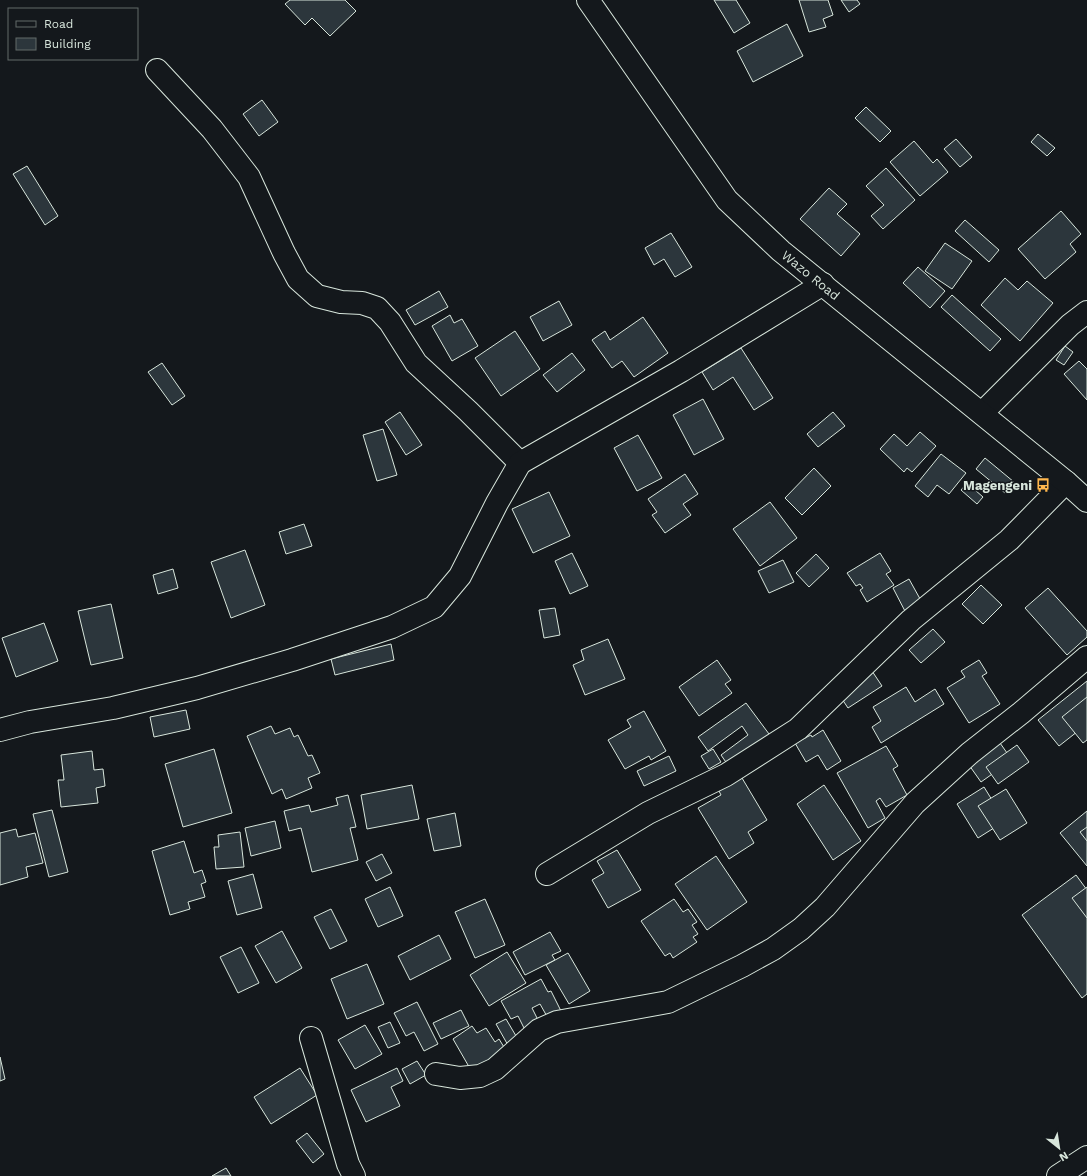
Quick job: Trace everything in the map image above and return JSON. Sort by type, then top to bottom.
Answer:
[{"type":"street","name":"Wazo Road","points":[[588,0],[728,200],[780,250],[982,413],[1087,501]]},
{"type":"street","points":[[157,70],[212,129],[249,177],[284,253],[298,279],[317,296],[341,302],[362,303],[377,308],[390,322],[416,363],[468,411],[520,463]]},
{"type":"street","points":[[0,730],[30,722],[113,708],[197,688],[292,660],[392,627],[434,607],[460,576],[497,503],[520,463],[681,371],[823,284]]},
{"type":"street","points":[[982,413],[1070,325],[1087,312]]},
{"type":"street","points":[[547,874],[648,813],[726,775],[798,729],[911,620],[1009,540],[1066,482]]},
{"type":"street","points":[[436,1074],[460,1078],[480,1076],[495,1069],[515,1050],[539,1030],[545,1027],[557,1022],[668,1002],[742,966],[773,949],[801,929],[825,907],[916,803],[970,753],[1021,713],[1087,656]]},
{"type":"street","points":[[311,1038],[348,1164],[354,1176]]},
{"type":"street","points":[[1058,1176],[1087,1157]]},
{"type":"building","points":[[290,0],[345,0],[356,11],[330,36],[312,18],[305,25],[285,4]]},
{"type":"building","points":[[714,0],[736,0],[750,23],[734,33]]},
{"type":"building","points":[[799,0],[828,0],[833,15],[823,19],[826,27],[809,32]]},
{"type":"building","points":[[841,0],[857,0],[860,4],[849,12]]},
{"type":"building","points":[[787,24],[803,56],[753,82],[737,51]]},
{"type":"building","points":[[262,100],[278,122],[259,136],[243,114]]},
{"type":"building","points":[[866,107],[891,131],[880,142],[855,118]]},
{"type":"building","points":[[1038,134],[1055,148],[1047,156],[1031,142]]},
{"type":"building","points":[[956,139],[972,157],[960,167],[944,149]]},
{"type":"building","points":[[914,141],[933,163],[937,159],[948,172],[920,196],[890,162]]},
{"type":"building","points":[[27,166],[58,216],[45,225],[13,174]]},
{"type":"building","points":[[886,168],[915,200],[883,229],[871,216],[884,205],[866,186]]},
{"type":"building","points":[[829,188],[847,204],[837,214],[860,234],[841,256],[800,219]]},
{"type":"building","points":[[1061,211],[1081,234],[1070,244],[1076,252],[1045,279],[1018,249]]},
{"type":"building","points":[[965,220],[999,250],[989,262],[955,231]]},
{"type":"building","points":[[671,233],[692,267],[675,277],[664,259],[654,265],[645,248]]},
{"type":"building","points":[[945,243],[972,261],[952,289],[925,271]]},
{"type":"building","points":[[918,267],[945,291],[930,308],[903,283]]},
{"type":"building","points":[[1005,278],[1018,290],[1027,281],[1053,303],[1020,341],[981,305]]},
{"type":"building","points":[[439,291],[448,307],[415,325],[406,310]]},
{"type":"building","points":[[952,295],[1001,339],[990,351],[941,307]]},
{"type":"building","points":[[559,301],[572,325],[543,341],[530,317]]},
{"type":"building","points":[[450,315],[454,323],[462,319],[478,346],[452,361],[432,326]]},
{"type":"building","points":[[643,317],[668,353],[634,377],[622,361],[612,368],[592,340],[605,331],[610,340]]},
{"type":"building","points":[[515,331],[540,369],[501,396],[475,358]]},
{"type":"building","points":[[1065,346],[1073,352],[1064,365],[1056,360]]},
{"type":"building","points":[[741,348],[773,398],[754,410],[733,377],[713,390],[702,372]]},
{"type":"building","points":[[572,353],[585,370],[557,392],[543,375]]},
{"type":"building","points":[[1079,361],[1087,369],[1087,400],[1064,374]]},
{"type":"building","points":[[162,363],[185,396],[172,405],[148,372]]},
{"type":"building","points":[[703,399],[724,439],[694,455],[673,415]]},
{"type":"building","points":[[400,412],[422,445],[406,455],[385,422]]},
{"type":"building","points":[[833,412],[845,426],[818,447],[807,434]]},
{"type":"building","points":[[383,429],[397,475],[377,481],[363,435]]},
{"type":"building","points":[[920,432],[936,446],[912,472],[907,468],[904,472],[880,449],[894,434],[907,446]]},
{"type":"building","points":[[638,435],[662,478],[637,491],[614,448]]},
{"type":"building","points":[[941,454],[966,473],[949,494],[937,485],[928,497],[915,486]]},
{"type":"building","points":[[985,458],[1014,482],[1005,493],[976,469]]},
{"type":"building","points":[[814,468],[831,486],[802,515],[785,498]]},
{"type":"building","points":[[685,474],[698,494],[683,504],[691,515],[665,533],[652,515],[657,512],[648,499]]},
{"type":"building","points":[[967,483],[983,497],[977,504],[961,490]]},
{"type":"building","points":[[549,492],[570,536],[533,553],[512,509]]},
{"type":"building","points":[[770,502],[797,538],[760,566],[733,529]]},
{"type":"building","points":[[304,524],[312,546],[286,554],[279,532]]},
{"type":"building","points":[[245,550],[265,605],[231,618],[211,562]]},
{"type":"building","points":[[572,553],[588,586],[570,594],[555,561]]},
{"type":"building","points":[[880,553],[891,571],[886,574],[894,585],[867,602],[860,590],[863,588],[860,584],[856,586],[847,573]]},
{"type":"building","points":[[816,554],[829,568],[809,587],[796,573]]},
{"type":"building","points":[[783,560],[794,582],[769,593],[758,571]]},
{"type":"building","points":[[173,569],[178,588],[158,594],[153,575]]},
{"type":"building","points":[[909,579],[924,606],[907,615],[893,588]]},
{"type":"building","points":[[981,585],[1002,605],[983,624],[962,604]]},
{"type":"building","points":[[1048,588],[1087,631],[1087,637],[1067,655],[1025,608]]},
{"type":"building","points":[[111,604],[123,658],[91,665],[78,611]]},
{"type":"building","points":[[555,608],[560,635],[544,638],[539,610]]},
{"type":"building","points":[[44,623],[58,661],[16,677],[2,638]]},
{"type":"building","points":[[933,629],[945,642],[921,663],[909,650]]},
{"type":"building","points":[[608,639],[625,679],[585,695],[573,665],[584,660],[581,650]]},
{"type":"building","points":[[391,644],[394,660],[335,675],[331,659]]},
{"type":"building","points":[[717,660],[731,680],[725,684],[732,693],[699,716],[679,687]]},
{"type":"building","points":[[979,660],[987,673],[982,676],[1000,704],[969,723],[947,688],[965,677],[961,671]]},
{"type":"building","points":[[872,671],[882,686],[848,708],[838,693]]},
{"type":"building","points":[[1087,681],[1087,724],[1059,746],[1038,720]]},
{"type":"building","points":[[906,687],[915,702],[935,689],[944,704],[881,743],[872,727],[881,721],[873,707]]},
{"type":"building","points":[[1087,697],[1087,740],[1083,743],[1062,717]]},
{"type":"building","points":[[746,703],[772,738],[730,768],[721,755],[748,735],[742,726],[708,751],[698,737]]},
{"type":"building","points":[[186,710],[190,729],[154,737],[150,717]]},
{"type":"building","points":[[644,711],[666,751],[651,760],[649,756],[625,769],[608,740],[631,727],[627,720]]},
{"type":"building","points":[[271,726],[275,734],[290,728],[294,737],[298,735],[308,756],[312,755],[320,773],[308,778],[312,788],[286,799],[282,789],[272,794],[247,736]]},
{"type":"building","points":[[823,730],[841,761],[827,770],[818,755],[806,762],[795,743],[811,735],[812,737]]},
{"type":"building","points":[[1000,743],[1012,760],[981,782],[969,765]]},
{"type":"building","points":[[1017,745],[1029,762],[998,784],[986,767]]},
{"type":"building","points":[[886,746],[898,766],[893,769],[907,795],[886,807],[880,798],[876,801],[885,818],[868,828],[837,773]]},
{"type":"building","points":[[214,749],[232,813],[183,827],[165,764]]},
{"type":"building","points":[[713,749],[721,762],[709,769],[701,756]]},
{"type":"building","points":[[92,751],[94,770],[103,769],[105,786],[96,788],[98,803],[61,807],[58,780],[64,780],[61,755]]},
{"type":"building","points":[[669,756],[676,771],[644,786],[637,771]]},
{"type":"building","points":[[742,778],[767,820],[748,832],[754,843],[729,859],[698,808],[721,795],[719,791]]},
{"type":"building","points":[[412,785],[419,819],[367,829],[361,795]]},
{"type":"building","points":[[824,785],[861,841],[833,860],[797,804]]},
{"type":"building","points":[[984,787],[1005,821],[978,838],[957,804]]},
{"type":"building","points":[[1006,789],[1027,823],[1000,840],[978,806]]},
{"type":"building","points":[[348,795],[356,827],[350,828],[358,860],[312,872],[301,828],[289,831],[284,811],[309,805],[311,812],[338,805],[336,798]]},
{"type":"building","points":[[52,810],[68,872],[49,877],[33,814]]},
{"type":"building","points":[[1087,811],[1087,866],[1060,833]]},
{"type":"building","points":[[455,813],[461,846],[434,851],[427,819]]},
{"type":"building","points":[[275,821],[281,848],[251,856],[245,828]]},
{"type":"building","points":[[1087,827],[1087,841],[1080,832]]},
{"type":"building","points":[[16,829],[18,837],[35,833],[43,863],[26,867],[28,877],[0,885],[0,833]]},
{"type":"building","points":[[240,832],[244,867],[216,869],[214,847],[219,847],[218,835]]},
{"type":"building","points":[[184,841],[194,873],[202,870],[206,882],[201,884],[205,897],[188,902],[190,909],[170,915],[152,851]]},
{"type":"building","points":[[617,850],[641,890],[608,908],[592,880],[604,873],[597,861]]},
{"type":"building","points":[[382,854],[392,873],[376,881],[366,862]]},
{"type":"building","points":[[716,856],[747,902],[707,930],[675,884]]},
{"type":"building","points":[[253,874],[262,908],[237,915],[228,881]]},
{"type":"building","points":[[1076,875],[1087,890],[1087,994],[1082,998],[1022,915]]},
{"type":"building","points":[[390,887],[403,916],[378,927],[365,899]]},
{"type":"building","points":[[1087,887],[1087,918],[1072,898]]},
{"type":"building","points":[[485,899],[505,945],[475,958],[455,912]]},
{"type":"building","points":[[674,899],[683,912],[688,909],[697,922],[692,925],[698,934],[693,937],[697,942],[673,958],[670,953],[665,956],[641,921]]},
{"type":"building","points":[[331,909],[347,941],[330,949],[314,917]]},
{"type":"building","points":[[282,931],[302,968],[276,983],[255,946]]},
{"type":"building","points":[[550,932],[561,951],[552,955],[555,960],[525,975],[513,952]]},
{"type":"building","points":[[439,935],[451,959],[410,980],[398,956]]},
{"type":"building","points":[[241,947],[259,983],[238,993],[220,957]]},
{"type":"building","points":[[507,952],[526,983],[489,1006],[470,975]]},
{"type":"building","points":[[568,953],[590,991],[569,1004],[546,965]]},
{"type":"building","points":[[367,964],[384,1004],[347,1019],[331,979]]},
{"type":"building","points":[[541,979],[548,992],[551,991],[562,1013],[549,1020],[540,1004],[532,1008],[540,1024],[526,1032],[518,1016],[511,1019],[501,1001]]},
{"type":"building","points":[[417,1002],[438,1044],[424,1051],[414,1032],[406,1036],[394,1013]]},
{"type":"building","points":[[461,1010],[469,1026],[441,1039],[433,1023]]},
{"type":"building","points":[[506,1019],[519,1041],[509,1047],[496,1024]]},
{"type":"building","points":[[390,1022],[400,1043],[388,1048],[378,1027]]},
{"type":"building","points":[[365,1025],[382,1054],[355,1069],[338,1040]]},
{"type":"building","points":[[472,1026],[477,1033],[486,1028],[495,1042],[499,1039],[507,1052],[472,1072],[453,1039]]},
{"type":"building","points":[[0,1057],[5,1079],[0,1081]]},
{"type":"building","points":[[417,1061],[426,1075],[410,1084],[402,1069]]},
{"type":"building","points":[[300,1068],[317,1095],[271,1124],[254,1097]]},
{"type":"building","points":[[397,1068],[403,1081],[391,1087],[400,1106],[366,1122],[351,1090]]},
{"type":"building","points":[[307,1133],[324,1154],[313,1163],[296,1141]]},
{"type":"building","points":[[226,1168],[231,1176],[212,1176]]},
{"type":"place","name":"Magengeni","points":[[1043,485]]}]
